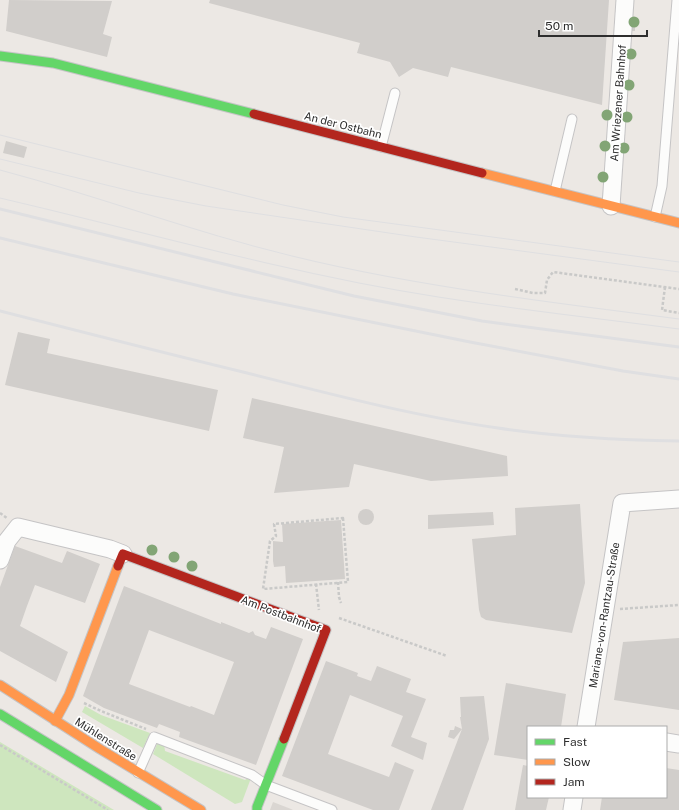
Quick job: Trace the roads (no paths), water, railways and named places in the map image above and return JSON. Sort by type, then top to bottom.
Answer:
[{"type":"street","name":"Am Wriezener Bahnhof","points":[[611,206],[626,0]]},
{"type":"street","name":"An der Ostbahn","points":[[0,56],[54,63],[679,223]]},
{"type":"street","name":"Mariane-von-Rantzau-Straße","points":[[586,726],[622,503],[679,499]]},
{"type":"street","name":"Am Postbahnhof","points":[[0,560],[7,541],[18,527],[110,549],[326,630],[257,810]]},
{"type":"street","points":[[55,721],[69,695],[123,554]]},
{"type":"street","name":"Mühlenstraße","points":[[0,685],[138,773],[201,810]]},
{"type":"street","points":[[0,714],[157,810]]},
{"type":"street","points":[[667,742],[679,744]]},
{"type":"street","points":[[572,810],[574,798]]},
{"type":"lane","points":[[655,217],[662,186],[677,20],[677,0]]},
{"type":"lane","points":[[381,147],[395,92]]},
{"type":"lane","points":[[555,191],[572,119]]},
{"type":"lane","points":[[138,773],[154,737],[252,775],[266,785],[332,810]]},
{"type":"tram line","points":[[0,135],[283,205],[343,217],[679,262]]},
{"type":"tram line","points":[[0,159],[139,193],[206,206],[416,237],[679,272]]},
{"type":"tram line","points":[[0,170],[218,236],[340,267],[388,277],[485,293],[679,319]]},
{"type":"tram line","points":[[0,198],[224,253],[359,283],[479,303],[679,329]]},
{"type":"railway","points":[[0,209],[354,296],[482,321],[679,347]]},
{"type":"railway","points":[[0,238],[233,294],[470,342],[623,371],[679,379]]},
{"type":"railway","points":[[0,311],[341,396],[435,417],[543,434],[611,439],[679,441]]}]
